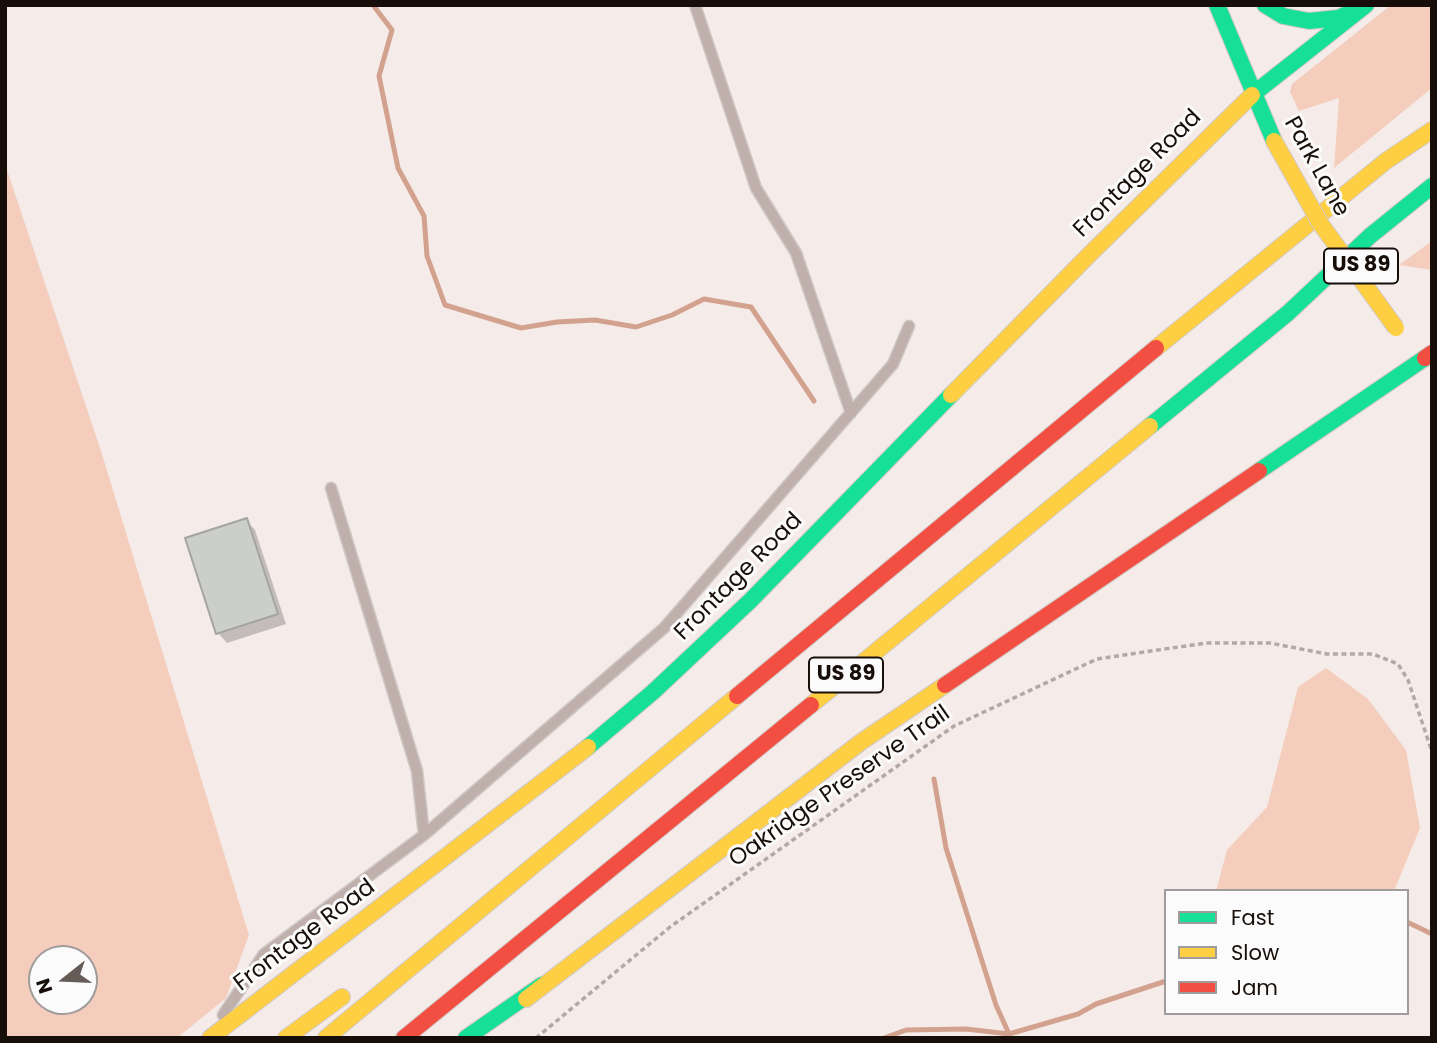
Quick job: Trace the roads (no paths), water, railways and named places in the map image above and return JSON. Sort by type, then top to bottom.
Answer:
[{"type":"main road","name":"Park Lane","points":[[1217,5],[1252,95],[1274,141],[1325,231],[1418,348]]},
{"type":"main road","points":[[1265,5],[1283,16],[1309,22],[1338,18],[1365,5]]},
{"type":"main road","name":"Frontage Road","points":[[209,1038],[579,755],[653,692],[750,601],[1089,255],[1252,95],[1365,5]]},
{"type":"main road","name":"US 89","points":[[326,1038],[1166,339],[1386,161],[1432,117]]},
{"type":"main road","points":[[1386,161],[1432,130]]},
{"type":"main road","points":[[1288,313],[1370,236],[1432,186]]},
{"type":"main road","name":"US 89","points":[[404,1038],[1288,313],[1369,260]]},
{"type":"main road","points":[[466,1038],[542,985],[861,742],[1418,348]]},
{"type":"main road","points":[[409,948],[610,802]]},
{"type":"main road","points":[[481,1038],[542,985]]},
{"type":"main road","points":[[286,1038],[353,989]]},
{"type":"lane","points":[[695,5],[756,188],[796,253],[851,413]]},
{"type":"lane","points":[[209,1038],[264,954],[424,835],[664,628],[893,364],[909,326]]},
{"type":"lane","points":[[331,488],[417,771],[424,835]]},
{"type":"waterway","points":[[373,5],[392,30],[379,76],[398,168],[424,216],[427,256],[445,305],[521,328],[595,320],[636,327],[672,315],[704,299],[751,307],[814,401]]},
{"type":"waterway","points":[[934,779],[946,848],[996,1005],[1009,1034]]},
{"type":"waterway","points":[[1409,923],[1432,934]]},
{"type":"waterway","points":[[884,1038],[906,1030],[966,1029],[1009,1034],[1078,1014],[1096,1004],[1164,982]]}]
